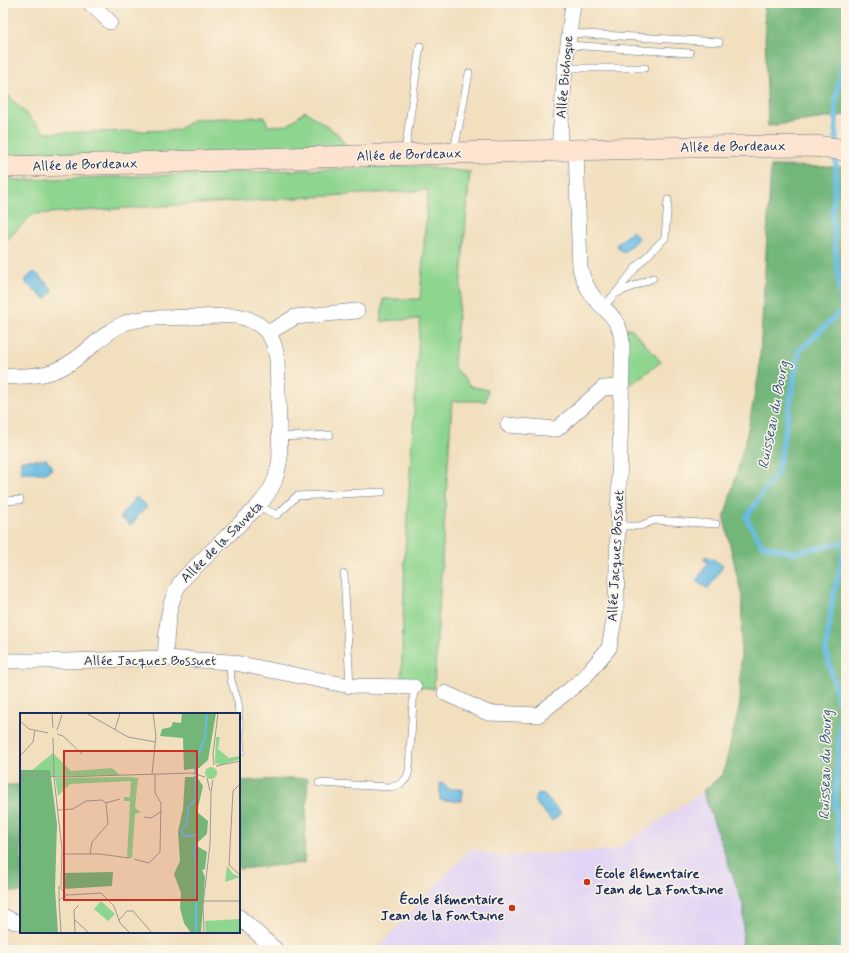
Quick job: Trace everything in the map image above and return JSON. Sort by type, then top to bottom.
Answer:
[{"type":"main road","name":"Allée de Bordeaux","points":[[810,146],[846,137]]},
{"type":"main road","name":"Allée de Bordeaux","points":[[3,167],[568,150],[810,146],[846,150]]},
{"type":"street","points":[[90,3],[110,22]]},
{"type":"street","name":"Allée Bichoque","points":[[568,150],[566,68],[573,3]]},
{"type":"street","name":"Allée Jacques Bossuet","points":[[445,692],[488,713],[538,715],[583,679],[609,648],[616,609],[622,388],[620,332],[617,323],[610,313],[595,299],[582,279],[568,150]]},
{"type":"street","points":[[3,377],[43,375],[55,371],[68,365],[115,328],[125,323],[141,319],[238,316],[254,322],[268,333],[295,317],[357,311]]},
{"type":"street","name":"Allée de la Sauveta","points":[[164,658],[171,602],[180,584],[189,573],[267,497],[278,472],[280,456],[276,354],[273,341],[268,333]]},
{"type":"street","points":[[508,425],[557,429],[602,388],[622,388]]},
{"type":"street","name":"Allée Jacques Bossuet","points":[[3,661],[164,658],[230,662],[350,686],[414,687]]},
{"type":"street","points":[[240,918],[276,950]]},
{"type":"lane","points":[[569,39],[719,42]]},
{"type":"lane","points":[[569,39],[690,53]]},
{"type":"lane","points":[[405,155],[420,46]]},
{"type":"lane","points":[[566,68],[645,68]]},
{"type":"lane","points":[[453,153],[470,73]]},
{"type":"lane","points":[[603,307],[637,266],[665,238],[668,200]]},
{"type":"lane","points":[[616,293],[653,278]]},
{"type":"lane","points":[[279,437],[330,435]]},
{"type":"lane","points":[[258,506],[277,515],[297,496],[382,492]]},
{"type":"lane","points":[[3,501],[20,500]]},
{"type":"lane","points":[[618,526],[640,526],[654,520],[716,524]]},
{"type":"lane","points":[[344,574],[350,686]]},
{"type":"lane","points":[[230,662],[231,680],[238,702],[238,713]]},
{"type":"lane","points":[[319,784],[389,787],[400,784],[408,774],[409,769],[414,687]]},
{"type":"lane","points":[[240,736],[241,751]]},
{"type":"shaded area","name":"École élémentaire Jean de La Fontaine","points":[[703,791],[759,950],[377,949],[470,849],[501,856],[616,850]]},
{"type":"green space","points":[[764,3],[846,3],[846,115],[768,126]]},
{"type":"green space","points":[[3,90],[45,133],[178,130],[194,119],[265,117],[268,126],[288,125],[305,111],[338,134],[353,156],[3,167]]},
{"type":"green space","points":[[416,166],[470,172],[454,366],[470,386],[488,390],[486,401],[452,401],[434,689],[401,686],[405,549],[420,319],[381,321],[383,299],[420,299],[428,190],[33,214],[3,244],[3,179],[26,180]]},
{"type":"green space","points":[[771,166],[846,167],[846,950],[742,950],[744,908],[703,791],[723,774],[740,704],[742,597],[724,519],[746,439],[759,373]]},
{"type":"green space","points":[[631,328],[661,362],[622,391],[620,332]]},
{"type":"green space","points":[[308,778],[304,863],[240,869],[240,781]]},
{"type":"green space","points":[[3,785],[20,785],[20,892],[14,892],[3,888]]},
{"type":"water","points":[[632,231],[639,239],[623,253],[616,245]]},
{"type":"water","points":[[32,273],[36,273],[52,288],[52,293],[47,298],[44,298],[26,283],[26,279]]},
{"type":"water","points":[[47,459],[47,461],[51,464],[51,470],[47,471],[46,473],[21,473],[21,460]]},
{"type":"water","points":[[136,497],[147,506],[131,525],[120,517]]},
{"type":"water","points":[[706,556],[723,566],[708,589],[696,581],[708,563],[703,559]]},
{"type":"water","points":[[440,783],[445,784],[448,789],[462,789],[462,801],[440,800]]},
{"type":"water","points":[[539,793],[542,793],[561,813],[552,821],[534,801],[536,799],[534,797]]},
{"type":"waterway","name":"Ruisseau du Bourg","points":[[842,950],[846,895],[835,803],[841,712],[826,651],[832,602],[846,542],[793,553],[762,545],[746,517],[778,472],[799,351],[842,310],[832,217],[836,177],[836,100],[846,38]]},
{"type":"place","name":"École élémentaire Jean de La Fontaine","points":[[587,882]]},
{"type":"place","name":"École élémentaire Jean de la Fontaine","points":[[512,908]]}]
